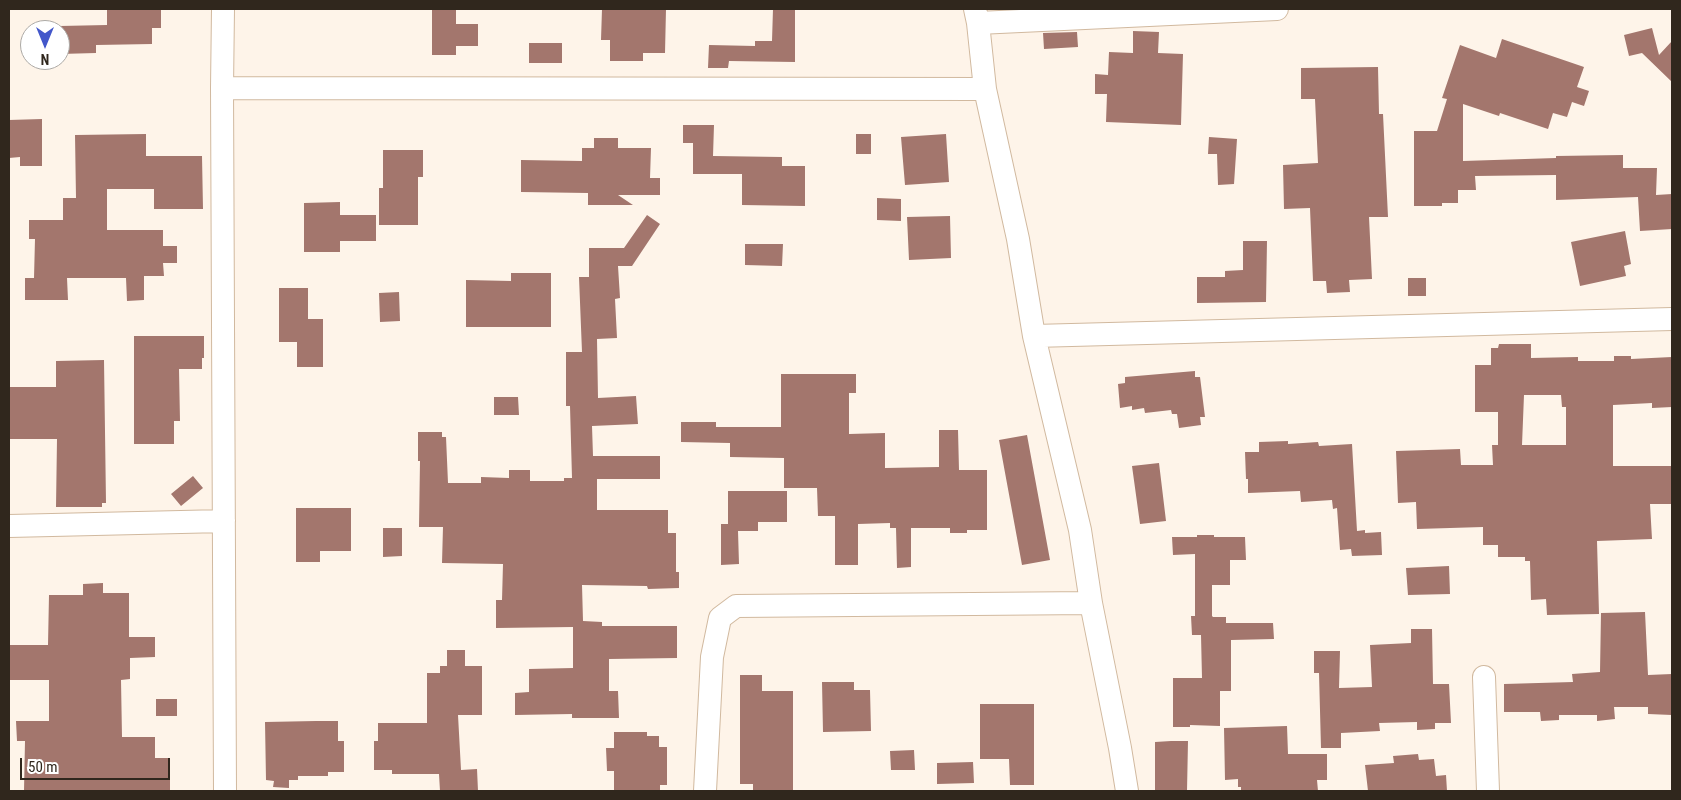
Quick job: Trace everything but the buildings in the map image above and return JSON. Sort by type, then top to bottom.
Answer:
[{"type":"street","points":[[224,9],[222,88],[225,791]]},
{"type":"street","points":[[1127,791],[1080,530],[1034,336],[1018,239],[985,89],[977,16],[1277,9]]},
{"type":"street","points":[[222,88],[985,89]]},
{"type":"street","points":[[1034,336],[1672,319]]},
{"type":"street","points":[[9,526],[224,521]]},
{"type":"street","points":[[705,791],[712,657],[720,618],[736,606],[1092,603]]},
{"type":"street","points":[[1484,677],[1488,791]]}]
